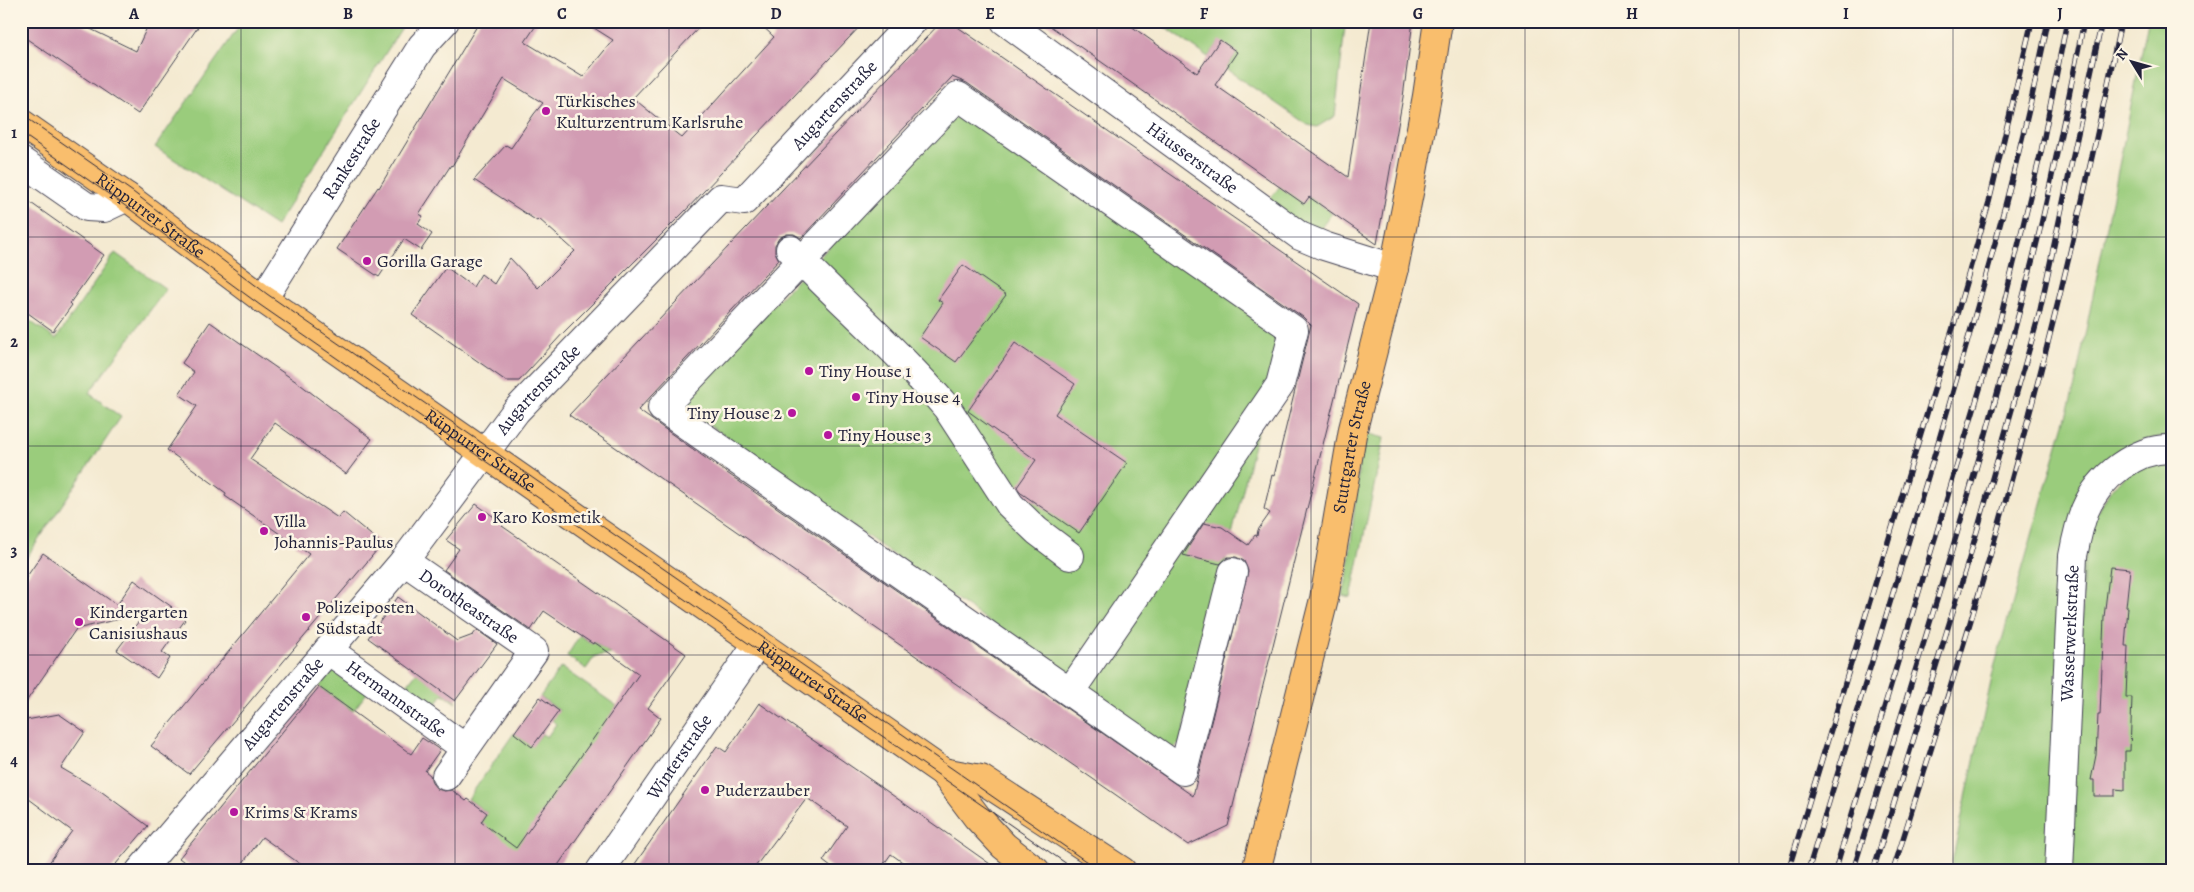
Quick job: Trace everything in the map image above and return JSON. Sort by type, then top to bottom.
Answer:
[{"type":"main road","name":"Stuttgarter Straße","points":[[1256,871],[1324,598],[1353,429],[1394,268],[1427,96],[1438,21]]},
{"type":"main road","name":"Rüppurrer Straße","points":[[21,123],[127,197],[263,299],[944,772],[977,817],[1004,846],[1036,871]]},
{"type":"main road","name":"Rüppurrer Straße","points":[[944,772],[981,779],[1122,871]]},
{"type":"street","name":"Rankestraße","points":[[263,299],[422,46],[445,21]]},
{"type":"street","name":"Augartenstraße","points":[[140,871],[404,561],[516,411],[721,198],[744,201],[913,21]]},
{"type":"street","name":"Häusserstraße","points":[[1005,21],[1300,236],[1324,246],[1394,268]]},
{"type":"street","points":[[1070,692],[1280,385],[1294,330],[958,96],[796,255],[662,408],[1183,771],[1234,572]]},
{"type":"street","points":[[21,161],[87,207],[104,208],[127,197]]},
{"type":"street","points":[[796,255],[904,359],[947,408],[1010,505],[1037,531],[1070,556]]},
{"type":"street","name":"Wasserwerkstraße","points":[[2059,871],[2073,556],[2078,532],[2086,508],[2099,488],[2115,470],[2152,450],[2173,449]]},
{"type":"street","name":"Dorotheastraße","points":[[404,561],[534,651]]},
{"type":"street","name":"Winterstraße","points":[[600,871],[758,643]]},
{"type":"street","name":"Hermannstraße","points":[[328,650],[465,748]]},
{"type":"street","name":"Hermannstraße","points":[[446,776],[534,651]]},
{"type":"green space","points":[[243,21],[406,21],[276,226],[155,147]]},
{"type":"green space","points":[[1156,21],[1325,21],[1325,25],[1345,27],[1335,116],[1317,127],[1308,125],[1226,69],[1237,53],[1220,41],[1208,57]]},
{"type":"green space","points":[[2148,21],[2173,21],[2173,436],[2151,438],[2132,445],[2097,469],[2046,871],[1950,871],[1994,668],[2075,385]]},
{"type":"green space","points":[[968,114],[1277,330],[1280,339],[1181,742],[1174,748],[1168,748],[685,408],[683,398],[957,115]]},
{"type":"green space","points":[[1280,186],[1304,203],[1309,197],[1332,213],[1315,236],[1267,203]]},
{"type":"green space","points":[[115,253],[166,289],[89,393],[121,417],[21,566],[21,315],[56,339]]},
{"type":"green space","points":[[1366,433],[1384,438],[1351,598],[1343,596],[1348,571],[1359,465]]},
{"type":"green space","points":[[2173,460],[2173,871],[2070,871],[2084,568],[2091,523],[2112,488],[2136,468]]},
{"type":"green space","points":[[580,635],[611,654],[595,656],[586,669],[567,656]]},
{"type":"green space","points":[[337,665],[370,689],[353,711],[319,687]]},
{"type":"green space","points":[[561,667],[617,706],[501,871],[484,824],[481,822],[487,813],[468,799],[514,733],[532,746],[542,734],[547,737],[556,724],[552,720],[559,710],[540,697]]},
{"type":"green space","points":[[417,672],[457,702],[443,694],[429,714],[401,693]]},
{"type":"building","points":[[21,21],[74,21],[136,51],[150,21],[202,21],[138,114],[21,35]]},
{"type":"building","points":[[480,21],[539,21],[525,42],[583,77],[613,40],[583,21],[705,21],[633,98],[682,138],[774,37],[757,21],[865,21],[686,210],[565,331],[519,381],[506,381],[412,315],[446,267],[473,287],[481,274],[494,284],[510,258],[538,288],[575,251],[539,219],[537,221],[474,180],[506,145],[511,148],[543,103],[504,79],[452,166],[419,214],[423,216],[418,224],[432,234],[421,250],[404,239],[379,277],[337,249],[379,188]]},
{"type":"building","points":[[942,21],[949,21],[1358,304],[1228,826],[1188,845],[569,415]],"holes":[[[952,77],[967,83],[1303,317],[1311,325],[1274,476],[1272,475],[1264,509],[1270,513],[1258,530],[1257,536],[1255,535],[1248,545],[1222,527],[1204,523],[1183,555],[1220,564],[1228,557],[1236,557],[1244,561],[1248,571],[1193,796],[638,410],[779,260],[775,252],[775,245],[779,238],[787,234],[794,234],[801,238]]]},
{"type":"building","points":[[1043,21],[1124,21],[1197,73],[1220,40],[1237,52],[1215,85],[1348,177],[1371,21],[1413,21],[1403,97],[1377,244],[1309,197],[1304,204]]},
{"type":"building","points":[[21,196],[104,255],[53,331],[21,308]]},
{"type":"building","points":[[963,265],[1006,295],[956,362],[920,337],[943,303],[938,300]]},
{"type":"building","points":[[210,322],[301,385],[372,439],[346,474],[275,423],[250,459],[338,518],[343,512],[382,544],[189,774],[151,746],[309,554],[225,496],[226,493],[167,450],[197,406],[179,394],[194,372],[182,363]]},
{"type":"building","points":[[1015,343],[1075,384],[1055,414],[1127,463],[1079,533],[1021,493],[1017,487],[1036,460],[968,411]]},
{"type":"building","points":[[476,504],[504,524],[502,526],[686,654],[648,708],[661,718],[554,871],[310,871],[262,837],[237,871],[196,871],[179,858],[319,687],[411,754],[422,738],[440,750],[425,771],[430,775],[432,783],[437,789],[444,791],[452,790],[466,801],[468,799],[487,813],[481,822],[516,848],[639,674],[594,642],[593,644],[544,611],[531,630],[444,570],[459,549],[446,540]]},
{"type":"building","points":[[43,553],[117,605],[134,580],[172,607],[170,607],[185,620],[162,652],[170,658],[157,678],[117,650],[145,613],[76,629],[21,709],[21,585]]},
{"type":"building","points":[[2110,567],[2130,569],[2126,607],[2128,607],[2125,646],[2128,646],[2126,697],[2132,697],[2130,751],[2125,751],[2125,790],[2115,789],[2115,796],[2094,796],[2094,780],[2091,780],[2096,755],[2098,715],[2100,715],[2104,617]]},
{"type":"building","points":[[398,597],[457,641],[473,635],[477,630],[497,644],[455,701],[368,638]]},
{"type":"building","points":[[540,697],[559,711],[532,747],[514,733]]},
{"type":"building","points":[[759,703],[1000,871],[915,871],[891,854],[879,871],[836,871],[823,861],[847,826],[807,798],[752,871],[630,871],[717,746],[726,752]]},
{"type":"building","points":[[59,714],[85,732],[61,768],[102,792],[148,826],[110,871],[43,871],[72,831],[21,793],[21,721]]},
{"type":"tram line","points":[[21,114],[133,192],[267,294],[1100,871]]},
{"type":"tram line","points":[[21,133],[120,202],[260,305],[1077,871]]},
{"type":"railway","points":[[1788,871],[1955,321],[1989,202],[2032,21]]},
{"type":"railway","points":[[1808,871],[1917,514],[1979,302],[2028,116],[2048,21]]},
{"type":"railway","points":[[1835,871],[1997,332],[2041,152],[2067,21]]},
{"type":"railway","points":[[1853,871],[1949,560],[2016,325],[2043,218],[2084,21]]},
{"type":"railway","points":[[1873,871],[1969,559],[2039,315],[2102,21]]},
{"type":"railway","points":[[1893,871],[1992,549],[2022,443],[2068,263],[2121,21]]},
{"type":"place","name":"Türkisches Kulturzentrum Karlsruhe","points":[[546,111]]},
{"type":"place","name":"Gorilla Garage","points":[[367,261]]},
{"type":"place","name":"Tiny House 1","points":[[809,371]]},
{"type":"place","name":"Tiny House 4","points":[[856,397]]},
{"type":"place","name":"Tiny House 2","points":[[792,413]]},
{"type":"place","name":"Tiny House 3","points":[[828,435]]},
{"type":"place","name":"Karo Kosmetik","points":[[482,517]]},
{"type":"place","name":"Villa Johannis-Paulus","points":[[264,531]]},
{"type":"place","name":"Polizeiposten Südstadt","points":[[306,617]]},
{"type":"place","name":"Kindergarten Canisiushaus","points":[[79,622]]},
{"type":"place","name":"Puderzauber","points":[[705,790]]},
{"type":"place","name":"Krims & Krams","points":[[234,812]]}]
